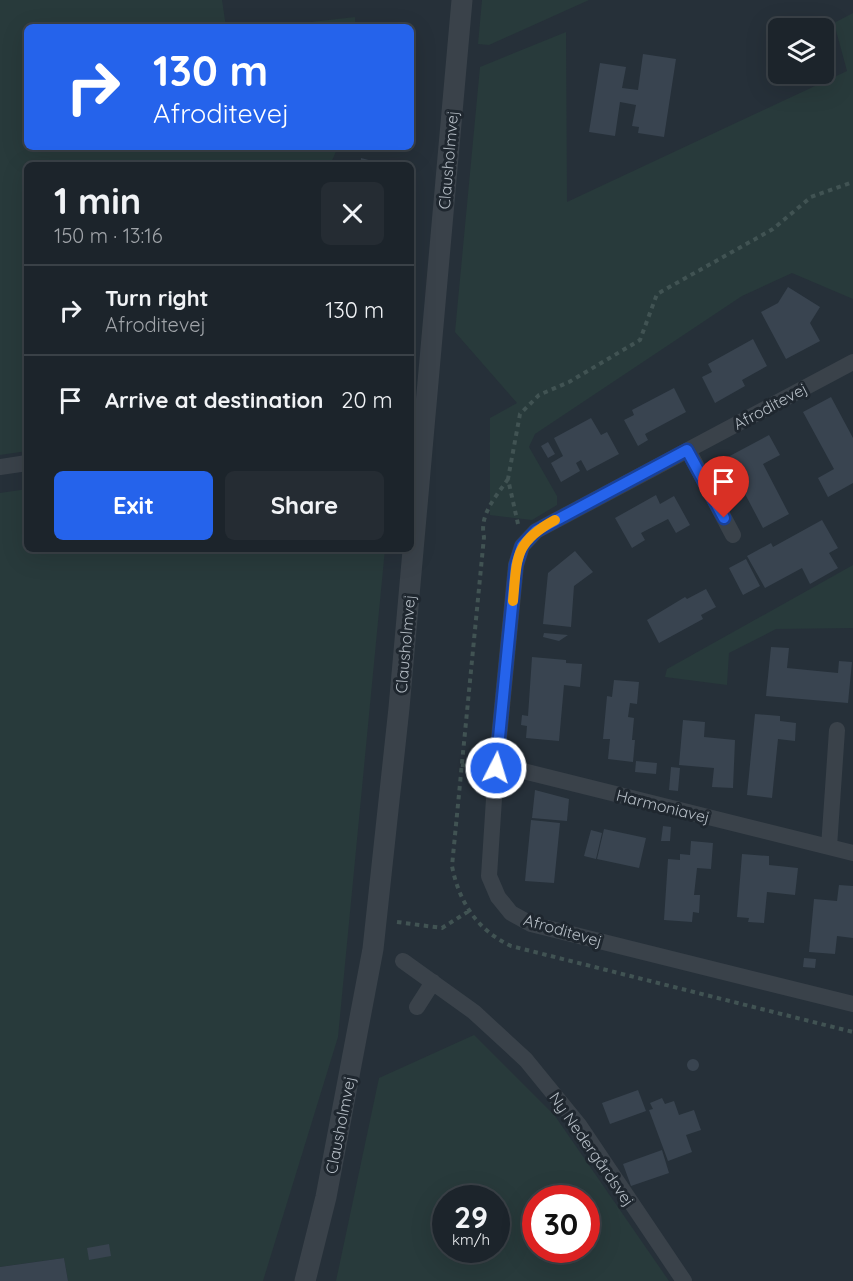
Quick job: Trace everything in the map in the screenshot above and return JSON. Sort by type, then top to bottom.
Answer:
[{"type":"street","name":"Clausholmvej","points":[[414,491],[462,0]]},
{"type":"street","name":"Afroditevej","points":[[853,362],[536,531],[522,546],[516,565],[496,768],[489,876],[498,897],[511,913],[531,924],[853,1004]]},
{"type":"street","points":[[687,450],[734,535]]},
{"type":"street","points":[[0,467],[24,463]]},
{"type":"street","name":"Clausholmvej","points":[[305,1281],[326,1197],[373,949],[399,708],[410,552]]},
{"type":"street","points":[[829,847],[837,730]]},
{"type":"street","name":"Harmoniavej","points":[[496,768],[507,767],[853,853]]},
{"type":"street","name":"Ny Nedergårdsvej","points":[[404,961],[474,1012],[526,1060],[579,1125],[684,1281]]},
{"type":"street","points":[[417,1007],[433,982]]},
{"type":"path","points":[[522,546],[508,479],[520,414],[539,395],[569,382],[639,340],[657,294],[773,229],[811,197],[853,182]]},
{"type":"path","points":[[508,479],[484,514],[482,528],[484,537],[452,866],[456,886],[469,911],[483,928],[511,946],[853,1032]]},
{"type":"path","points":[[376,918],[442,928],[469,911]]},
{"type":"shaded area","points":[[0,0],[222,0],[226,24],[24,24],[24,150],[337,150],[331,162],[24,162],[24,451],[0,455]]},
{"type":"shaded area","points":[[482,0],[589,0],[489,45],[478,44]]},
{"type":"shaded area","points":[[853,13],[853,299],[792,273],[742,296],[535,434],[529,447],[557,496],[557,505],[532,520],[490,515],[490,418],[517,403],[455,332],[480,67],[566,32],[567,202],[819,84],[834,84],[834,77],[847,71],[834,23]]},
{"type":"shaded area","points":[[355,17],[355,24],[293,24]]},
{"type":"shaded area","points":[[24,489],[24,552],[385,552],[338,1037],[263,1281],[68,1281],[64,1258],[0,1267],[0,493]]},
{"type":"shaded area","points":[[853,565],[853,628],[776,629],[729,653],[727,685],[665,677],[667,669]]},
{"type":"shaded area","points":[[474,1035],[555,1116],[669,1281],[336,1281],[379,1078]]},
{"type":"building","points":[[643,54],[676,59],[664,137],[638,133],[639,127],[632,126],[636,105],[620,102],[615,136],[589,132],[600,63],[626,67],[622,88],[638,90]]},
{"type":"building","points":[[361,158],[376,162],[360,162]]},
{"type":"building","points":[[788,287],[820,307],[810,323],[820,341],[786,359],[761,312],[778,303]]},
{"type":"building","points":[[753,339],[767,366],[742,380],[745,386],[715,403],[702,377],[712,372],[708,364]]},
{"type":"building","points":[[674,388],[686,412],[645,434],[648,440],[638,446],[624,420],[634,415],[632,410]]},
{"type":"building","points":[[831,397],[853,438],[853,483],[828,497],[818,478],[834,469],[803,412]]},
{"type":"building","points":[[591,418],[601,435],[607,432],[619,454],[587,471],[581,460],[576,463],[580,471],[561,482],[551,463],[563,456],[554,438]]},
{"type":"building","points":[[769,435],[780,455],[763,464],[789,514],[763,528],[726,458]]},
{"type":"building","points":[[548,442],[555,454],[548,458],[541,446]]},
{"type":"building","points":[[656,495],[660,504],[674,496],[690,525],[676,533],[668,519],[641,533],[645,540],[632,548],[615,518]]},
{"type":"building","points":[[822,520],[838,548],[829,553],[838,568],[810,584],[802,568],[765,588],[747,556],[771,543],[773,547]]},
{"type":"building","points":[[575,551],[593,572],[574,586],[571,627],[543,624],[548,573]]},
{"type":"building","points":[[746,559],[760,586],[743,595],[729,568]]},
{"type":"building","points":[[706,589],[716,607],[701,615],[703,619],[659,643],[647,620],[685,597],[687,599]]},
{"type":"building","points":[[544,633],[568,635],[559,641],[543,637]]},
{"type":"building","points":[[771,647],[789,648],[787,668],[838,673],[839,661],[852,662],[848,703],[766,696]]},
{"type":"building","points":[[532,657],[582,664],[580,687],[564,685],[559,741],[526,738],[527,726],[521,725],[522,715],[528,716]]},
{"type":"building","points":[[614,680],[639,682],[637,704],[630,703],[628,717],[634,718],[633,762],[608,759],[610,739],[603,739],[607,696],[612,697]]},
{"type":"building","points":[[755,714],[780,716],[780,721],[796,723],[795,741],[778,739],[772,798],[747,795]]},
{"type":"building","points":[[683,720],[705,722],[704,737],[735,740],[733,788],[712,787],[714,768],[679,765]]},
{"type":"building","points":[[636,761],[657,763],[656,774],[635,772]]},
{"type":"building","points":[[671,767],[680,768],[678,791],[669,790]]},
{"type":"building","points":[[535,790],[569,799],[567,821],[532,818]]},
{"type":"building","points":[[531,820],[560,823],[554,883],[525,881]]},
{"type":"building","points":[[663,826],[671,827],[670,841],[661,841]]},
{"type":"building","points":[[604,829],[646,838],[639,868],[597,859]]},
{"type":"building","points":[[591,830],[602,833],[596,859],[584,856]]},
{"type":"building","points":[[691,841],[713,843],[711,869],[697,868],[694,895],[700,895],[699,913],[693,912],[692,922],[664,920],[668,859],[680,860],[680,854],[690,855]]},
{"type":"building","points":[[742,854],[769,856],[769,865],[798,868],[795,895],[767,892],[764,923],[748,922],[749,918],[737,917]]},
{"type":"building","points":[[839,885],[853,886],[853,938],[837,936],[835,954],[809,952],[814,899],[837,901]]},
{"type":"building","points":[[804,958],[816,959],[815,968],[803,967]]},
{"type":"building","points":[[695,1059],[699,1065],[695,1071],[691,1071],[687,1063]]},
{"type":"building","points":[[638,1090],[646,1111],[610,1124],[602,1103]]},
{"type":"building","points":[[662,1098],[665,1104],[674,1101],[679,1115],[694,1110],[701,1130],[686,1135],[692,1152],[668,1161],[649,1110],[653,1109],[650,1103]]},
{"type":"building","points":[[662,1150],[669,1173],[631,1186],[623,1164]]},
{"type":"building","points":[[109,1244],[111,1256],[89,1260],[87,1248]]},
{"type":"building","points":[[64,1258],[68,1281],[0,1281],[0,1267]]},
{"type":"slow traffic","points":[[513,601],[516,565],[522,546],[536,531],[555,520]]},
{"type":"route","points":[[496,768],[516,565],[522,546],[536,531],[687,450],[724,518]]}]
